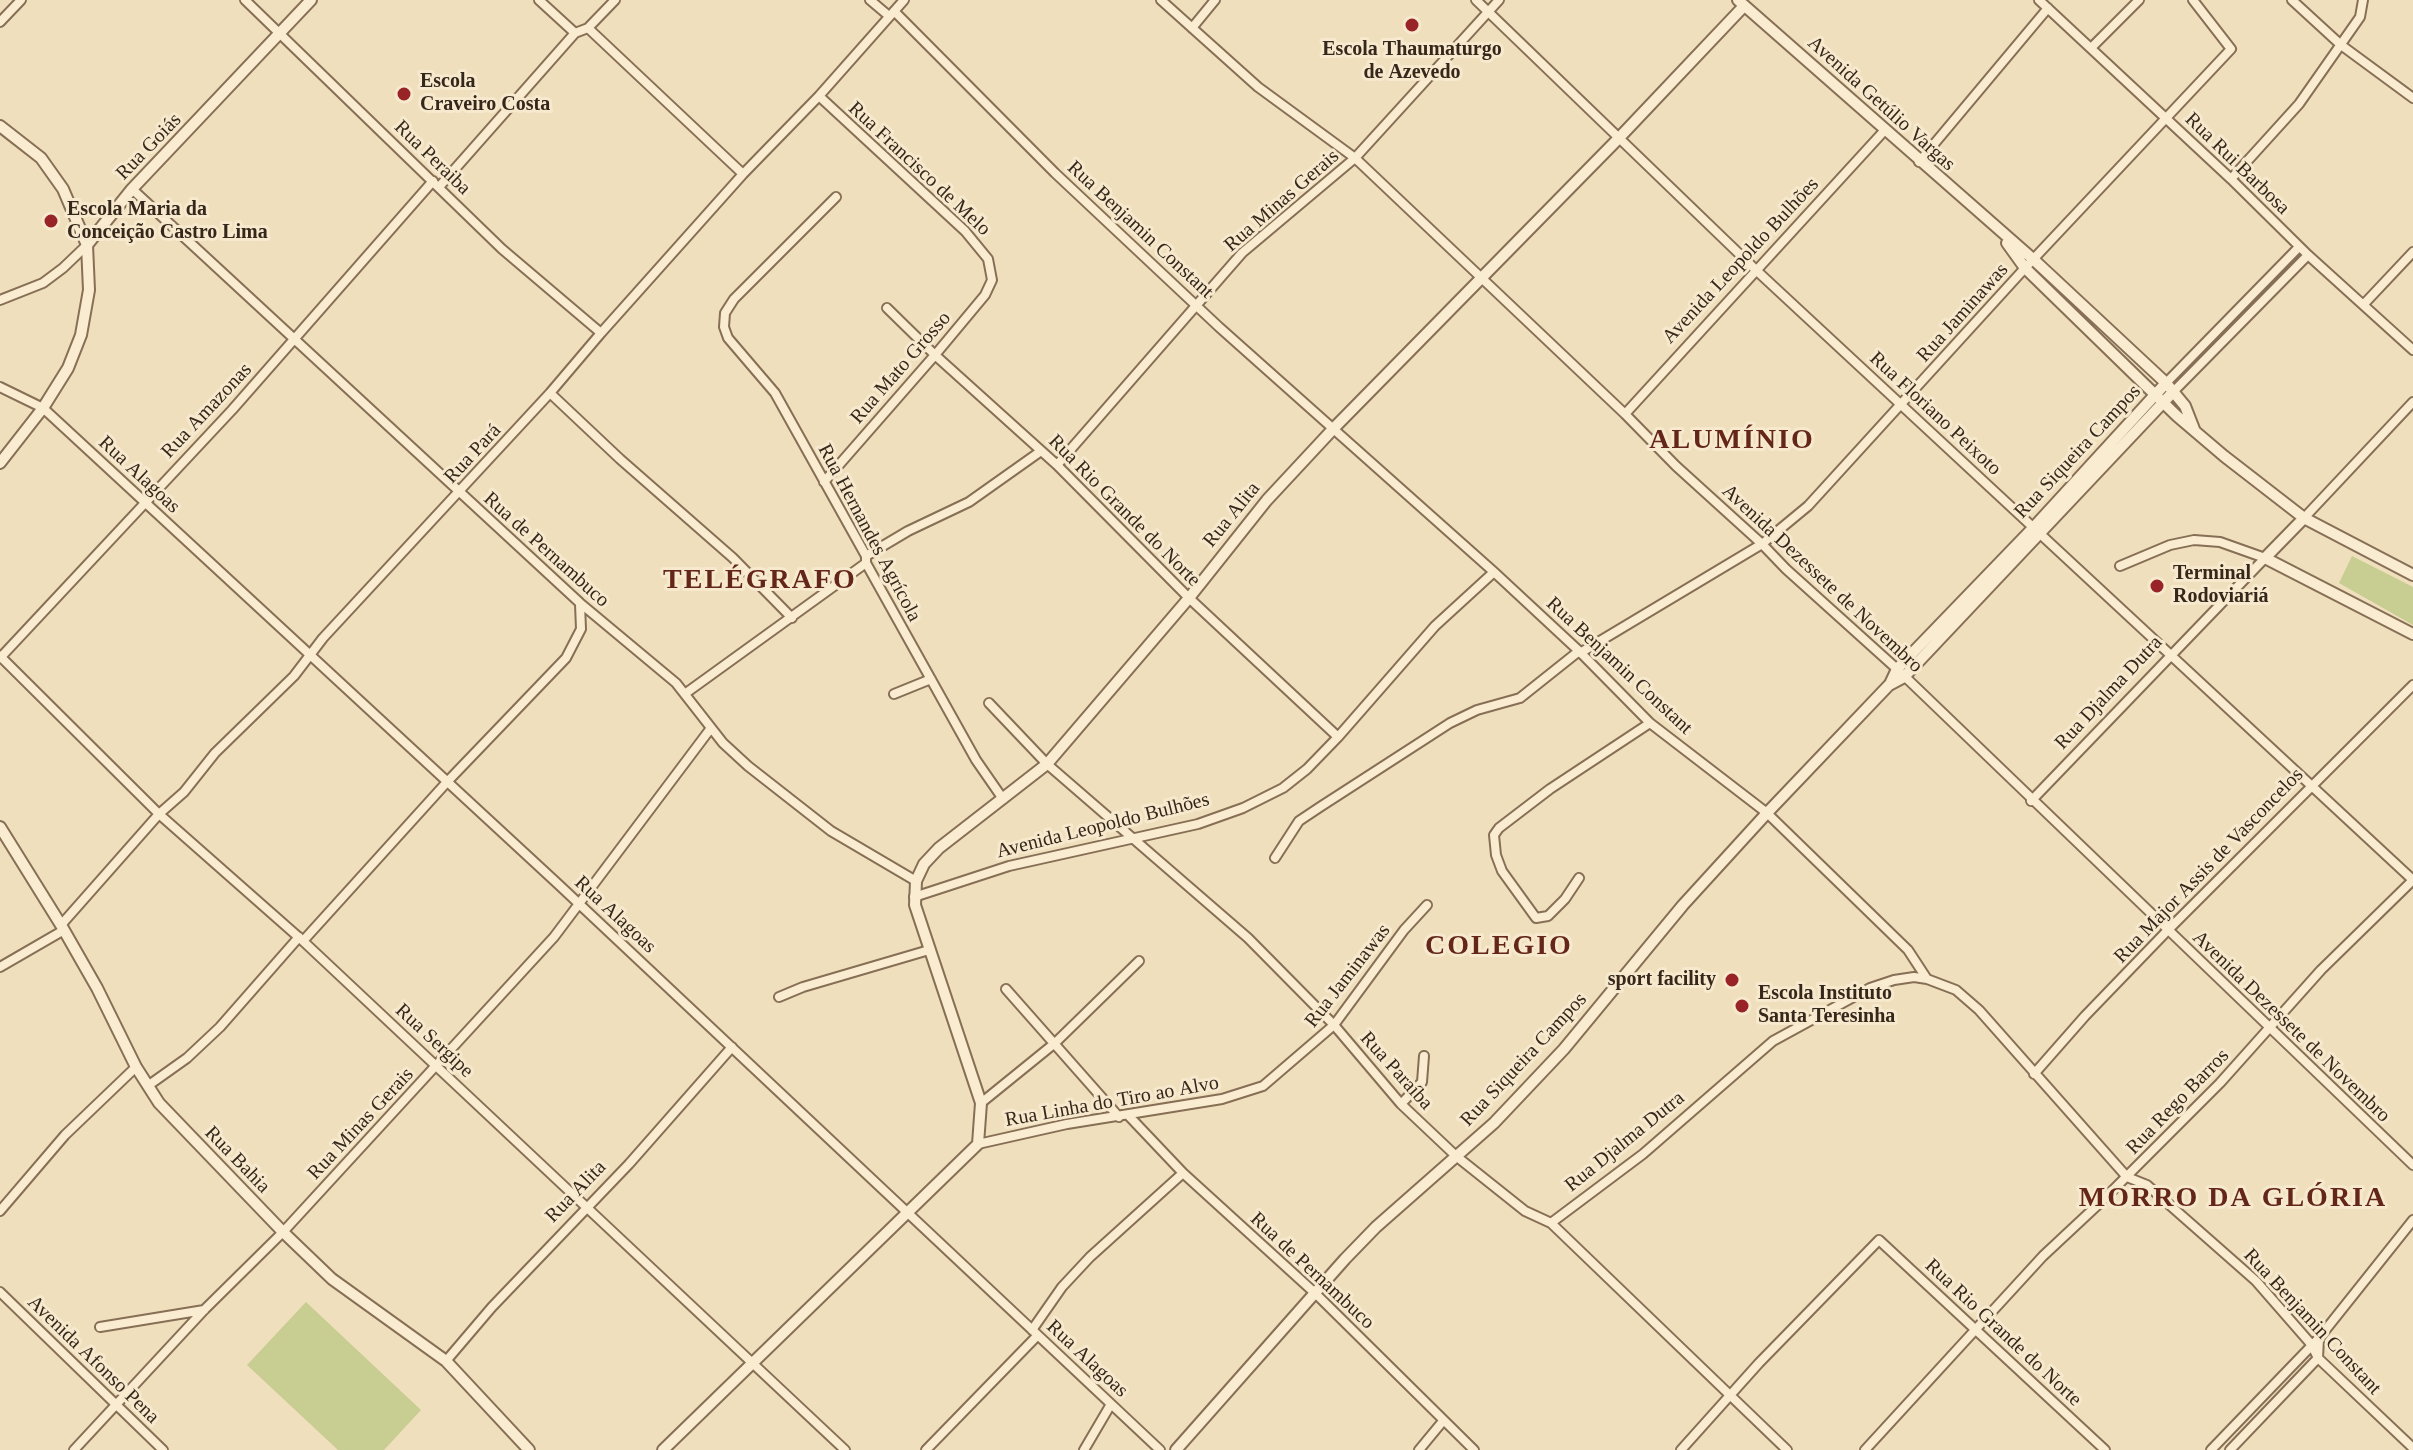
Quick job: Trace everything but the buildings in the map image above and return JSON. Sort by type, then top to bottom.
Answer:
[{"type":"street","points":[[0,22],[21,0]]},
{"type":"street","name":"Rua Peraiba","points":[[245,0],[502,249],[601,333]]},
{"type":"street","name":"Rua Goiás","points":[[0,300],[43,283],[87,245],[132,189],[311,0]]},
{"type":"street","points":[[539,0],[575,33]]},
{"type":"street","name":"Rua Amazonas","points":[[0,657],[232,410],[293,339],[575,33],[588,28],[615,0]]},
{"type":"street","name":"Rua Benjamin Constant","points":[[870,0],[892,14],[1197,306],[1494,572],[1650,723],[1767,813],[1908,950],[1927,979],[1956,990],[1968,1000],[2127,1177],[2147,1185],[2256,1281],[2315,1341],[2318,1358],[2413,1448]]},
{"type":"street","name":"Rua Pará","points":[[0,967],[63,928],[159,814],[184,792],[215,753],[294,676],[310,654],[550,393],[743,174],[819,96],[904,0]]},
{"type":"street","name":"Avenida Dezessete de Novembro","points":[[1161,0],[1258,87],[1355,158],[1676,466],[1901,673],[2413,1165]]},
{"type":"street","points":[[1192,28],[1215,0]]},
{"type":"street","name":"Rua Floriano Peixoto","points":[[1476,0],[1757,271],[2413,880]]},
{"type":"street","name":"Rua Minas Gerais","points":[[1057,465],[1242,253],[1355,158],[1499,0]]},
{"type":"street","name":"Rua Rui Barbosa","points":[[2039,0],[2231,179],[2299,247],[2413,350]]},
{"type":"street","points":[[2091,48],[2139,0]]},
{"type":"street","name":"Rua Jaminawas","points":[[1275,858],[1299,821],[1320,807],[1450,723],[1477,710],[1520,698],[1580,652],[1762,544],[1808,506],[2025,268],[2231,49],[2193,0]]},
{"type":"street","points":[[2292,0],[2341,45],[2413,98]]},
{"type":"street","points":[[2231,179],[2299,104],[2360,17],[2363,0]]},
{"type":"street","name":"Avenida Getúlio Vargas","points":[[1741,3],[2034,260],[2166,383],[2192,419],[2194,429]]},
{"type":"street","name":"Rua Alita","points":[[981,1103],[914,897],[916,881],[924,864],[939,848],[1047,764],[1189,598],[1267,500],[1618,139],[1741,3]]},
{"type":"street","points":[[1919,162],[2048,8]]},
{"type":"street","points":[[588,28],[743,174]]},
{"type":"street","name":"Rua Francisco de Melo","points":[[819,96],[965,231],[984,252],[991,270]]},
{"type":"street","points":[[0,126],[41,158],[63,189],[87,245],[89,290],[81,335],[68,368],[43,408],[0,463]]},
{"type":"street","name":"Avenida Leopoldo Bulhões","points":[[1625,414],[1884,131]]},
{"type":"street","name":"Rua de Pernambuco","points":[[132,189],[459,493],[580,603],[686,693],[723,743],[831,831],[916,881]]},
{"type":"street","name":"Rua Hernandes Agrícola","points":[[836,197],[745,288],[725,313],[724,327],[728,338],[775,393],[976,760],[1003,799]]},
{"type":"street","name":"Avenida Getúlio Vargas","points":[[2002,235],[2025,268],[2164,403],[2224,456],[2304,518],[2413,575]]},
{"type":"street","name":"Rua Siqueira Campos","points":[[2038,530],[2155,394],[2299,247]]},
{"type":"street","points":[[2364,304],[2413,252]]},
{"type":"street","name":"Rua Siqueira Campos","points":[[1176,1450],[1376,1227],[1494,1123],[1564,1049],[1683,905],[1767,813],[1965,605],[2308,255]]},
{"type":"street","name":"Rua Mato Grosso","points":[[824,482],[985,295],[992,280],[991,270]]},
{"type":"street","name":"Rua Rio Grande do Norte","points":[[887,308],[1057,465],[1189,598],[1338,737]]},
{"type":"street","points":[[2091,332],[2101,322]]},
{"type":"street","name":"Rua Alagoas","points":[[0,387],[43,408],[580,904],[1160,1450]]},
{"type":"street","points":[[550,393],[733,558],[792,618]]},
{"type":"street","name":"Rua Djalma Dutra","points":[[2031,801],[2413,402]]},
{"type":"street","points":[[686,693],[908,531],[969,502],[1041,451]]},
{"type":"street","points":[[2120,566],[2170,545],[2194,540],[2220,542],[2265,558],[2413,634]]},
{"type":"street","name":"Avenida Leopoldo Bulhões","points":[[914,897],[1009,866],[1198,824],[1283,788],[1338,737],[1426,636],[1494,572]]},
{"type":"street","points":[[149,1085],[187,1058],[220,1027],[566,658],[581,629],[580,603]]},
{"type":"street","name":"Rua Sergipe","points":[[0,657],[159,814],[437,1065],[845,1450]]},
{"type":"street","points":[[894,694],[931,679]]},
{"type":"street","name":"Rua Major Assis de Vasconcelos","points":[[2034,1074],[2167,931],[2413,685]]},
{"type":"street","name":"Rua Paraíba","points":[[989,703],[1047,764],[1248,938],[1334,1025],[1401,1104],[1456,1156],[1525,1211],[1551,1223],[1787,1450]]},
{"type":"street","points":[[1579,878],[1565,899],[1548,916],[1536,918],[1502,871],[1494,835],[1550,789],[1650,723]]},
{"type":"street","name":"Rua Minas Gerais","points":[[74,1450],[204,1310],[283,1232],[554,937],[711,728]]},
{"type":"street","name":"Rua Bahia","points":[[0,827],[63,928],[136,1067],[159,1103],[332,1279],[446,1361],[529,1450]]},
{"type":"street","name":"Rua Rego Barros","points":[[1865,1450],[2043,1256],[2220,1083],[2321,970],[2413,880]]},
{"type":"street","name":"Rua Jaminawas","points":[[1251,1091],[1276,1076],[1334,1025],[1404,930],[1427,905]]},
{"type":"street","points":[[779,997],[929,950]]},
{"type":"street","points":[[663,1450],[978,1144],[981,1103],[1055,1043],[1139,961]]},
{"type":"street","name":"Rua Djalma Dutra","points":[[1551,1223],[1643,1154],[1773,1041],[1870,988],[1894,980],[1927,979]]},
{"type":"street","name":"Rua de Pernambuco","points":[[1006,989],[1124,1116],[1316,1294],[1474,1450]]},
{"type":"street","name":"Rua Alita","points":[[446,1361],[492,1307],[629,1164],[732,1047]]},
{"type":"street","points":[[1401,1104],[1422,1082],[1424,1056]]},
{"type":"street","points":[[0,1211],[65,1135],[136,1067]]},
{"type":"street","name":"Rua Linha do Tiro ao Alvo","points":[[978,1144],[1067,1124],[1251,1091]]},
{"type":"street","points":[[926,1450],[1035,1333],[1062,1287],[1090,1257],[1183,1173]]},
{"type":"street","points":[[2211,1450],[2315,1341],[2413,1220]]},
{"type":"street","name":"Rua Rio Grande do Norte","points":[[1730,1397],[1879,1240],[2105,1450]]},
{"type":"street","name":"Avenida Afonso Pena","points":[[0,1292],[163,1450]]},
{"type":"street","points":[[100,1327],[204,1310]]},
{"type":"street","points":[[2230,1450],[2318,1358]]},
{"type":"street","points":[[1681,1450],[1730,1397]]},
{"type":"street","points":[[1084,1450],[1111,1404]]},
{"type":"street","points":[[1419,1450],[1443,1421]]},
{"type":"green space","points":[[2352,556],[2413,587],[2413,625],[2339,583]]},
{"type":"green space","points":[[306,1302],[421,1410],[384,1450],[338,1450],[247,1365]]},
{"type":"place","name":"Escola Thaumaturgo de Azevedo","points":[[1412,25]]},
{"type":"place","name":"Escola Craveiro Costa","points":[[404,94]]},
{"type":"place","name":"Escola Maria da Conceição Castro Lima","points":[[51,221]]},
{"type":"place","name":"Terminal Rodoviariá","points":[[2157,586]]},
{"type":"place","name":"sport facility","points":[[1732,980]]},
{"type":"place","name":"Escola Instituto Santa Teresinha","points":[[1742,1006]]},
{"type":"district","name":"ALUMÍNIO","points":[[1732,441]]},
{"type":"district","name":"TELÉGRAFO","points":[[760,581]]},
{"type":"district","name":"COLEGIO","points":[[1499,947]]},
{"type":"district","name":"MORRO DA GLÓRIA","points":[[2233,1199]]}]
